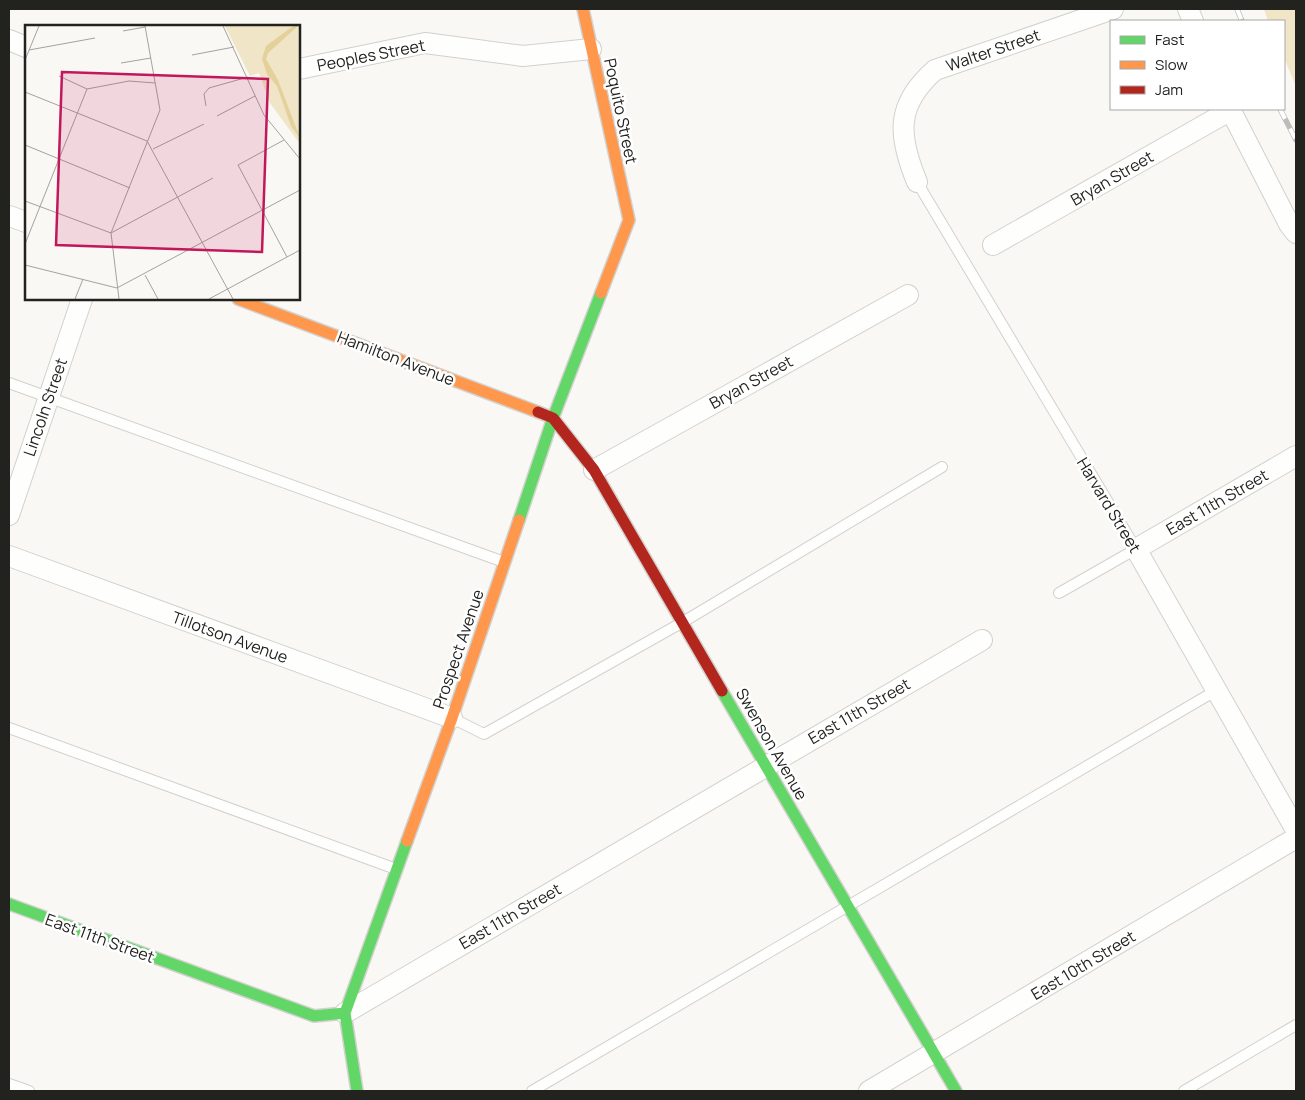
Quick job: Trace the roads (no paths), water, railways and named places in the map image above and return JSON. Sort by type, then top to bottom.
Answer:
[{"type":"street","name":"Poquito Street","points":[[583,9],[629,220]]},
{"type":"street","name":"Walter Street","points":[[917,182],[909,163],[903,134],[906,106],[918,85],[935,70],[1113,9]]},
{"type":"street","points":[[9,40],[25,47]]},
{"type":"street","name":"Peoples Street","points":[[300,69],[425,43],[523,56],[591,49]]},
{"type":"street","name":"Bryan Street","points":[[993,245],[1228,110]]},
{"type":"street","points":[[1231,110],[1289,224],[1296,233]]},
{"type":"street","points":[[9,216],[25,222]]},
{"type":"street","name":"Prospect Avenue","points":[[357,1091],[345,1014],[452,718],[553,418],[629,220]]},
{"type":"street","name":"Bryan Street","points":[[594,470],[908,295]]},
{"type":"street","name":"Lincoln Street","points":[[9,514],[82,300]]},
{"type":"street","name":"Hamilton Avenue","points":[[241,300],[553,418]]},
{"type":"street","name":"Swenson Avenue","points":[[553,418],[594,470],[847,907],[935,1052],[956,1091]]},
{"type":"street","name":"East 11th Street","points":[[1136,549],[1296,456]]},
{"type":"street","name":"Harvard Street","points":[[1136,549],[1296,830]]},
{"type":"street","name":"Tillotson Avenue","points":[[9,556],[452,718]]},
{"type":"street","name":"East 11th Street","points":[[9,904],[314,1016],[345,1014],[982,640]]},
{"type":"street","name":"East 10th Street","points":[[869,1091],[1296,838]]},
{"type":"lane","name":"Harvard Street","points":[[917,182],[1136,549]]},
{"type":"lane","points":[[9,383],[505,562]]},
{"type":"lane","points":[[452,718],[484,734],[683,622],[942,467]]},
{"type":"lane","name":"East 11th Street","points":[[1059,593],[1136,549]]},
{"type":"lane","points":[[532,1091],[1216,690]]},
{"type":"lane","points":[[9,728],[397,869]]},
{"type":"lane","points":[[1184,1091],[1296,1025]]},
{"type":"lane","points":[[9,1084],[29,1091]]},
{"type":"railway","points":[[1237,9],[1242,20]]},
{"type":"railway","points":[[1281,110],[1296,140]]}]
